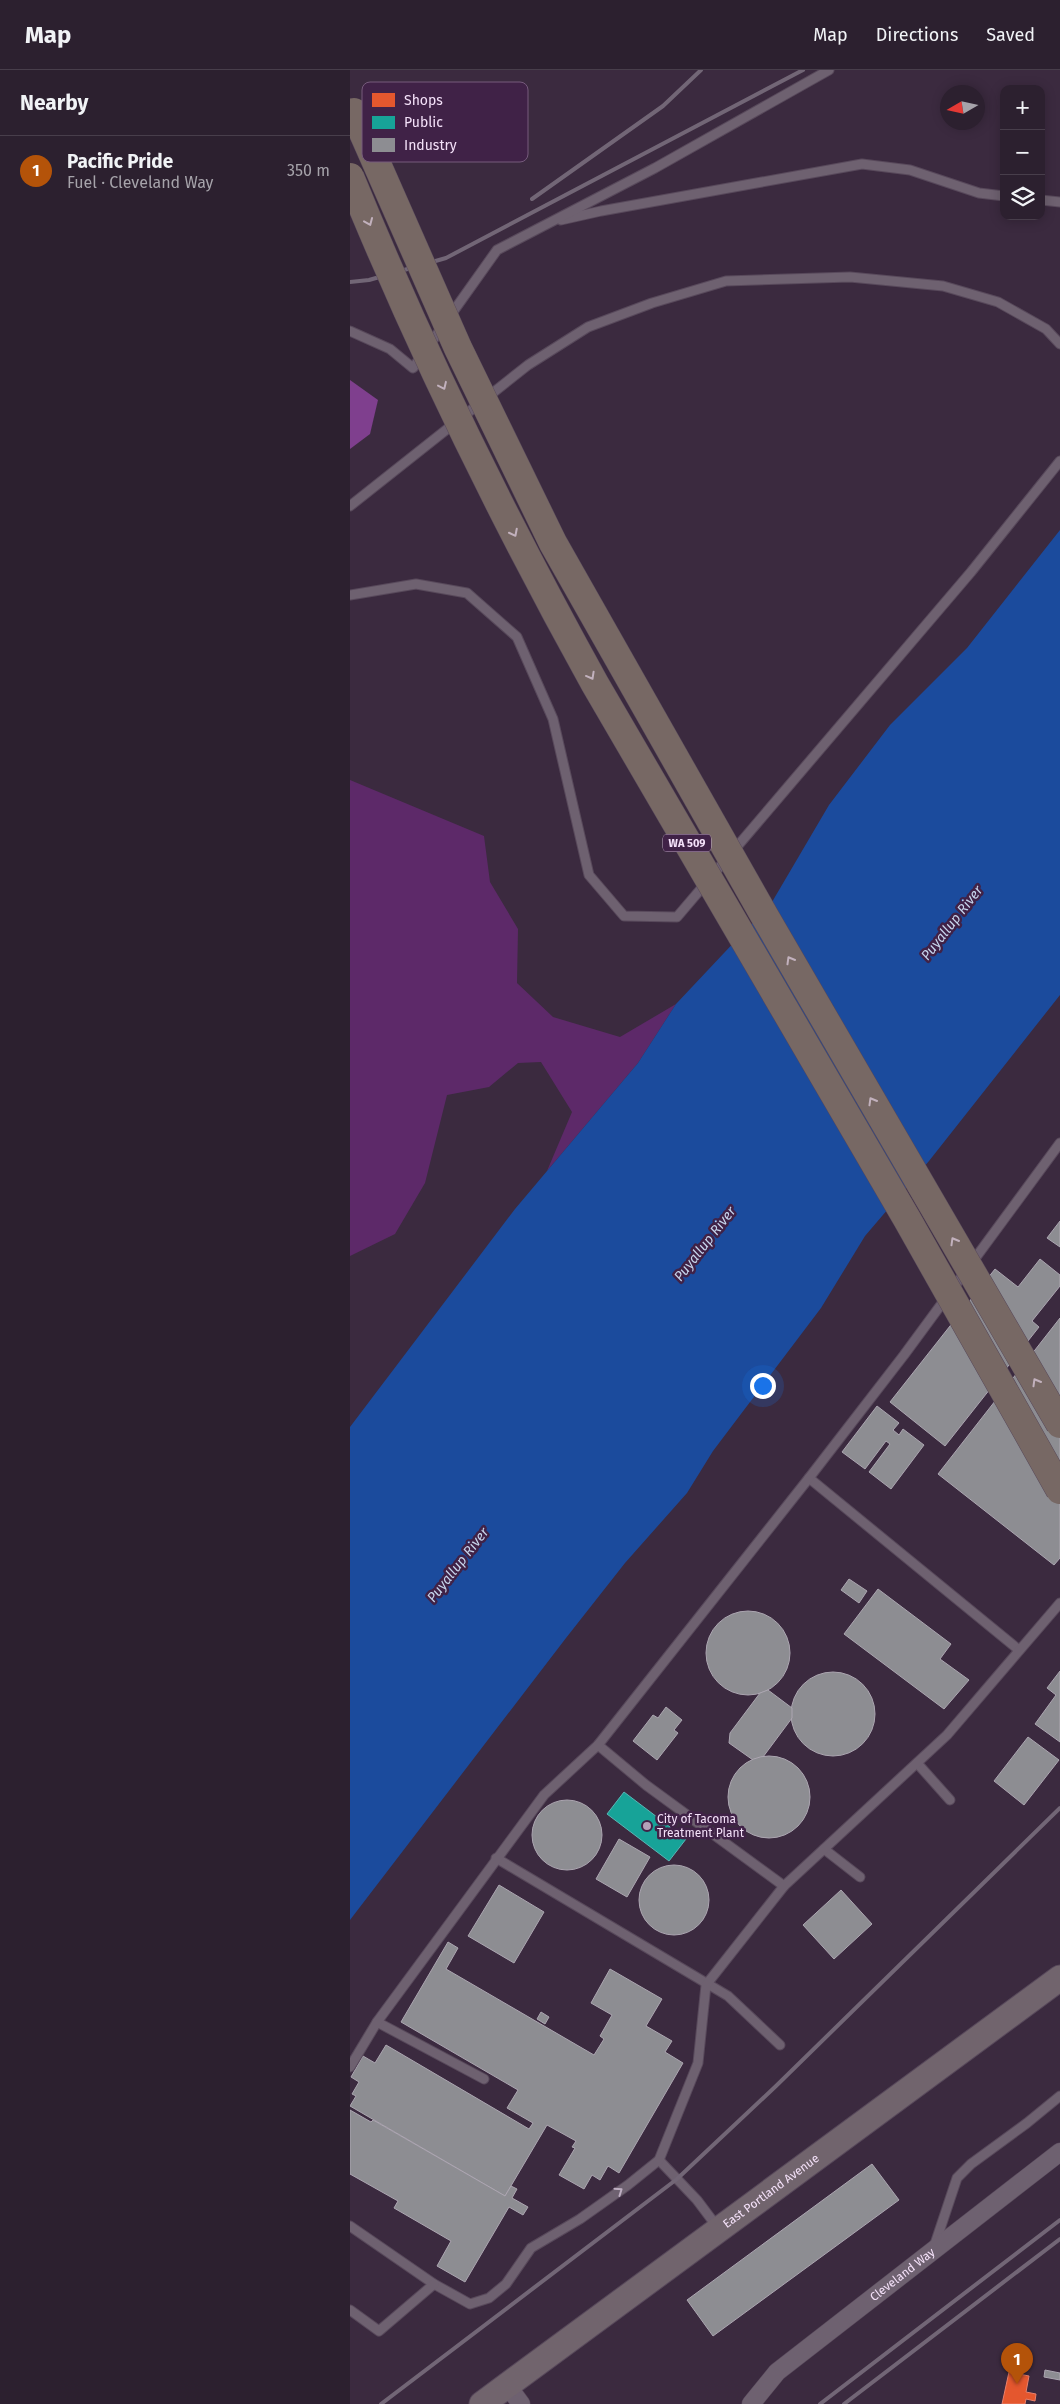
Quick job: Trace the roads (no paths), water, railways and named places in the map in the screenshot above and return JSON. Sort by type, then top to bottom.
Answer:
[{"type":"highway","name":"WA 509","points":[[354,112],[362,130]]},
{"type":"highway","name":"WA 509","points":[[376,162],[458,348],[553,543],[764,916],[1060,1424]]},
{"type":"highway","name":"WA 509","points":[[350,177],[412,322],[504,514],[544,591],[600,693],[973,1334],[1060,1490]]},
{"type":"street","name":"East Portland Avenue","points":[[482,2404],[514,2395],[719,2230],[1060,1978]]},
{"type":"street","name":"Cleveland Way","points":[[751,2404],[777,2372],[1060,2152]]},
{"type":"lane","points":[[350,331],[390,349],[414,368],[497,250],[655,168],[830,70]]},
{"type":"lane","points":[[548,224],[601,211],[862,164],[910,170],[979,192],[1000,195]]},
{"type":"lane","points":[[1045,200],[1060,202]]},
{"type":"lane","points":[[350,506],[528,365],[588,327],[652,303],[726,280],[850,277],[943,286],[998,302],[1046,329],[1060,344]]},
{"type":"lane","points":[[350,595],[416,584],[467,593],[517,637],[553,719],[589,875],[624,916],[677,917],[971,572],[1060,461]]},
{"type":"lane","points":[[350,2067],[377,2022],[544,1795],[598,1745],[904,1355],[1060,1143]]},
{"type":"lane","points":[[809,1478],[1019,1650]]},
{"type":"lane","points":[[350,2226],[434,2284],[470,2304],[489,2298],[506,2284],[531,2248],[580,2220],[659,2160],[698,2062],[706,1985],[784,1886],[947,1735],[1060,1603]]},
{"type":"lane","points":[[598,1745],[646,1784],[784,1886]]},
{"type":"lane","points":[[917,1763],[950,1800]]},
{"type":"lane","points":[[824,1849],[860,1877]]},
{"type":"lane","points":[[496,1858],[706,1985],[728,1996],[780,2045]]},
{"type":"lane","points":[[377,2022],[484,2079]]},
{"type":"lane","points":[[933,2251],[958,2178],[971,2164],[1060,2096]]},
{"type":"lane","points":[[659,2160],[697,2200],[719,2230]]},
{"type":"lane","points":[[350,2310],[379,2331],[434,2284]]},
{"type":"water","name":"Puyallup River","points":[[1060,530],[1060,995],[929,1161],[865,1236],[821,1308],[713,1451],[687,1493],[625,1563],[350,1920],[350,1427],[515,1209],[638,1063],[676,1004],[772,902],[829,805],[890,725],[967,648]]},
{"type":"railway","points":[[532,199],[663,106],[701,70]]},
{"type":"railway","points":[[350,282],[369,280],[446,258],[803,70]]},
{"type":"railway","points":[[381,2404],[677,2179],[776,2086],[1060,1808]]},
{"type":"railway","points":[[820,2404],[1060,2220]]},
{"type":"railway","points":[[844,2404],[1060,2239]]},
{"type":"place","name":"City of Tacoma Treatment Plant","points":[[647,1826]]},
{"type":"place","name":"Pacific Pride","points":[[1017,2384]]}]
